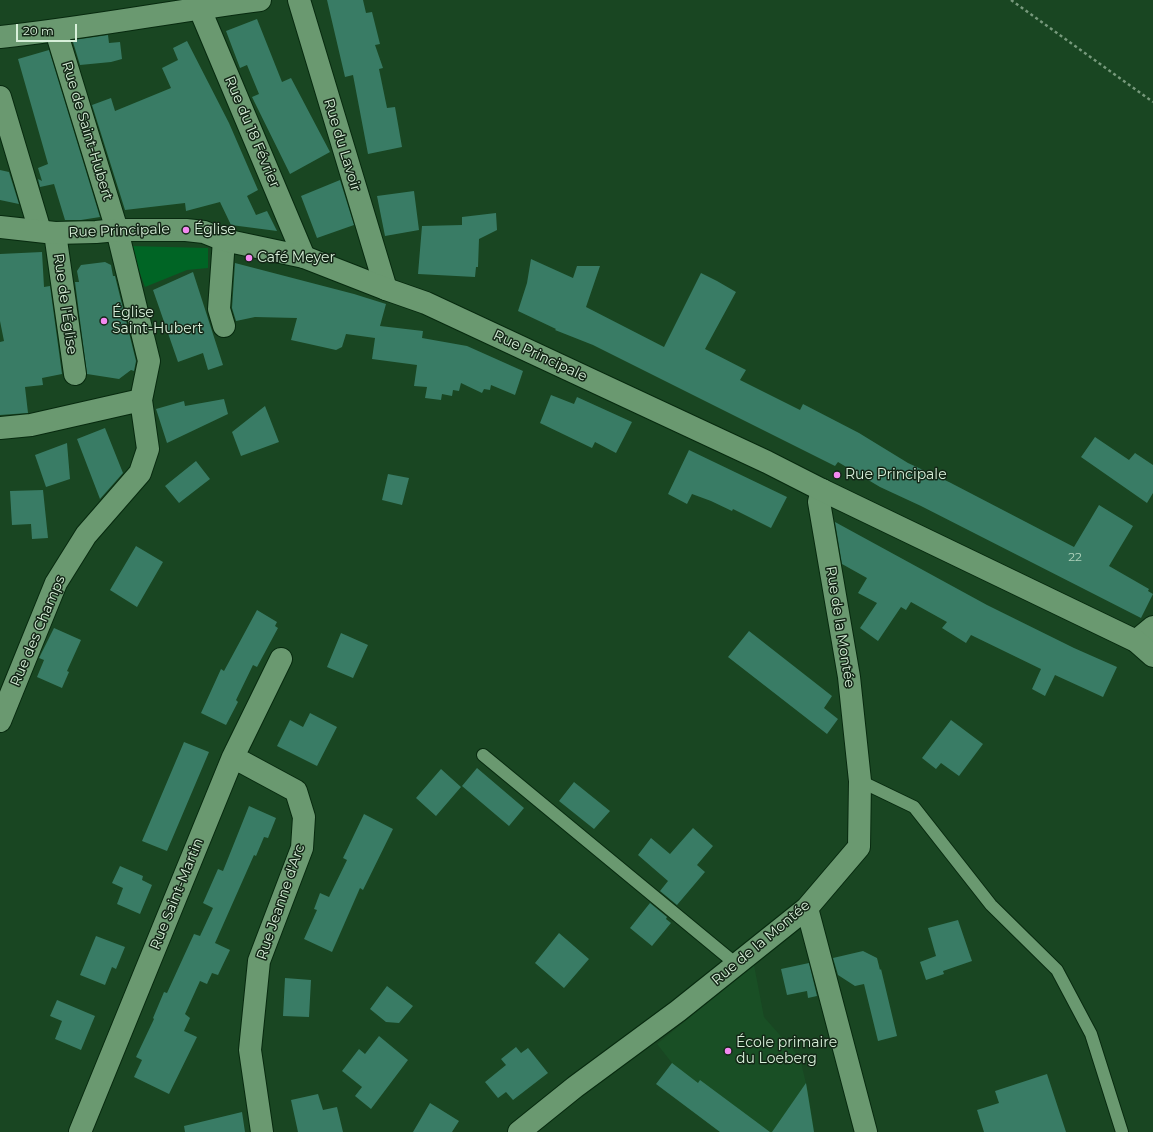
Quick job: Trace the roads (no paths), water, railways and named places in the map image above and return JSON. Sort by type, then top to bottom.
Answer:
[{"type":"street","points":[[0,38],[56,31],[199,7],[260,0]]},
{"type":"street","name":"Rue du Lavoir","points":[[299,0],[386,289]]},
{"type":"street","name":"Rue du 18 Février","points":[[199,7],[304,257]]},
{"type":"street","name":"Rue de Saint-Hubert","points":[[56,31],[117,230]]},
{"type":"street","name":"Rue de l'Église","points":[[0,97],[48,232],[75,374]]},
{"type":"street","name":"Rue Principale","points":[[0,227],[48,232],[186,230],[204,232],[224,240],[304,257],[426,303],[767,462],[1136,641],[1153,656]]},
{"type":"street","points":[[0,428],[31,425],[140,400],[149,361],[117,230]]},
{"type":"street","points":[[224,240],[219,308],[224,326]]},
{"type":"street","name":"Rue des Champs","points":[[0,721],[56,582],[86,535],[140,473],[148,449],[140,400]]},
{"type":"street","name":"Rue de la Montée","points":[[519,1132],[538,1115],[678,1011],[807,908],[859,847],[860,781],[849,677],[819,502],[822,490]]},
{"type":"street","points":[[1136,641],[1153,627]]},
{"type":"street","name":"Rue Saint-Martin","points":[[80,1132],[234,757],[281,659]]},
{"type":"street","name":"Rue Jeanne d'Arc","points":[[234,757],[296,791],[304,817],[302,848],[259,961],[250,1050],[262,1132]]},
{"type":"street","points":[[807,908],[866,1132]]},
{"type":"lane","points":[[483,755],[736,964]]},
{"type":"lane","points":[[860,781],[914,807],[991,905],[1057,970],[1091,1034],[1122,1132]]},
{"type":"place","name":"Église","points":[[186,230]]},
{"type":"place","name":"Café Meyer","points":[[249,258]]},
{"type":"place","name":"Église Saint-Hubert","points":[[104,321]]},
{"type":"place","name":"Rue Principale","points":[[837,475]]},
{"type":"place","name":"École primaire du Loeberg","points":[[728,1051]]}]
